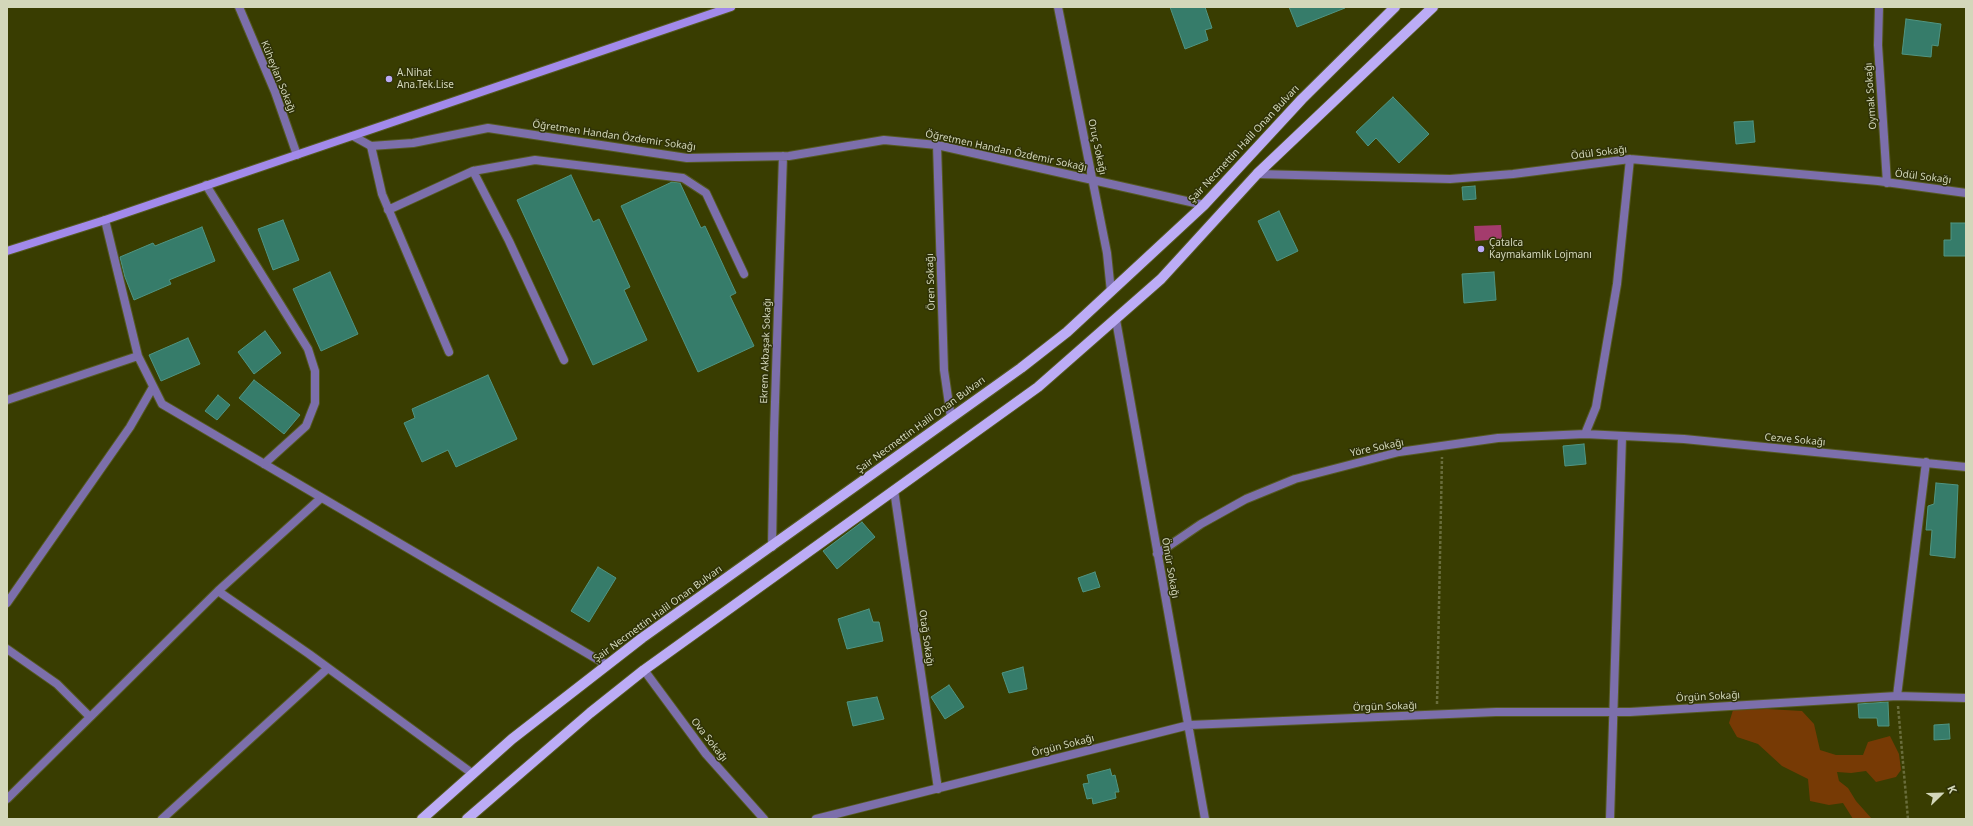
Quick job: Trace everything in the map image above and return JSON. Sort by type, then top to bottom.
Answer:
[{"type":"main road","points":[[7,251],[105,220],[731,7]]},
{"type":"main road","name":"Şair Necmettin Halil Onan Bulvarı","points":[[422,819],[512,739],[607,665],[1021,368],[1067,332],[1174,231],[1204,205],[1302,99],[1395,7]]},
{"type":"main road","points":[[467,819],[590,713],[644,670],[1038,387],[1161,279],[1256,174],[1433,7]]},
{"type":"street","name":"Küheylan Sokağı","points":[[239,7],[275,92],[297,155]]},
{"type":"street","name":"Oruç Sokağı","points":[[1058,7],[1107,253],[1111,292]]},
{"type":"street","name":"Oymak Sokağı","points":[[1879,7],[1878,45],[1887,183]]},
{"type":"street","name":"Öğretmen Handan Özdemir Sokağı","points":[[371,146],[413,143],[488,128],[687,158],[782,156],[884,140],[937,145],[1204,205]]},
{"type":"street","points":[[353,136],[371,146],[382,194],[388,210],[449,352]]},
{"type":"street","name":"Ören Sokağı","points":[[937,145],[944,370],[951,418]]},
{"type":"street","name":"Ekrem Akbaşak Sokağı","points":[[772,547],[782,156]]},
{"type":"street","points":[[1585,434],[1596,407],[1617,284],[1630,159]]},
{"type":"street","name":"Ödül Sokağı","points":[[1256,174],[1450,179],[1513,174],[1630,159],[1887,183],[1966,193]]},
{"type":"street","points":[[388,210],[473,171],[535,160],[683,178],[706,192],[744,274]]},
{"type":"street","points":[[473,171],[509,241],[564,360]]},
{"type":"street","points":[[206,185],[308,349],[315,370],[316,403],[306,426],[264,464]]},
{"type":"street","points":[[105,220],[138,356],[162,404],[607,665]]},
{"type":"street","name":"Ömür Sokağı","points":[[1116,320],[1205,819]]},
{"type":"street","points":[[7,400],[138,356]]},
{"type":"street","points":[[7,603],[130,427],[153,387]]},
{"type":"street","name":"Yöre Sokağı","points":[[1157,554],[1201,524],[1246,499],[1295,478],[1349,464],[1399,452],[1498,438],[1585,434],[1622,437]]},
{"type":"street","points":[[1610,819],[1622,437]]},
{"type":"street","name":"Cezve Sokağı","points":[[1622,437],[1684,439],[1966,467]]},
{"type":"street","points":[[1897,696],[1926,462]]},
{"type":"street","name":"Otağ Sokağı","points":[[894,490],[938,788]]},
{"type":"street","points":[[7,798],[218,591],[321,498]]},
{"type":"street","points":[[218,591],[328,668],[473,774]]},
{"type":"street","points":[[7,649],[57,684],[90,716]]},
{"type":"street","points":[[162,819],[328,668]]},
{"type":"street","name":"Ova Sokağı","points":[[644,670],[706,754],[764,819]]},
{"type":"street","name":"Örgün Sokağı","points":[[816,819],[1189,725],[1496,712],[1613,712],[1897,696],[1966,698]]},
{"type":"path","points":[[1437,715],[1442,446]]},
{"type":"path","points":[[1897,696],[1908,819]]},
{"type":"shaded area","points":[[1501,225],[1502,239],[1475,241],[1474,226]]},
{"type":"shaded area","points":[[1767,709],[1802,711],[1814,724],[1820,750],[1836,755],[1863,755],[1868,742],[1890,736],[1899,754],[1901,770],[1896,777],[1876,782],[1866,771],[1851,773],[1837,772],[1839,781],[1848,788],[1856,801],[1872,819],[1853,819],[1843,803],[1829,805],[1810,801],[1808,779],[1782,766],[1758,744],[1737,737],[1729,723],[1733,710]]},
{"type":"building","points":[[1170,7],[1205,7],[1212,28],[1205,30],[1208,40],[1185,49]]},
{"type":"building","points":[[1289,7],[1345,7],[1345,8],[1297,27]]},
{"type":"building","points":[[1906,19],[1941,24],[1938,46],[1932,45],[1931,57],[1902,54]]},
{"type":"building","points":[[1393,97],[1429,134],[1399,163],[1376,138],[1368,146],[1356,132]]},
{"type":"building","points":[[1753,121],[1755,142],[1736,144],[1734,122]]},
{"type":"building","points":[[571,175],[593,222],[599,219],[630,287],[624,290],[647,340],[593,365],[517,200]]},
{"type":"building","points":[[672,182],[680,183],[701,228],[705,226],[736,293],[730,296],[754,346],[698,372],[621,206]]},
{"type":"building","points":[[1475,186],[1476,199],[1463,200],[1462,187]]},
{"type":"building","points":[[1279,211],[1298,251],[1277,261],[1258,221]]},
{"type":"building","points":[[283,220],[299,260],[273,270],[258,229]]},
{"type":"building","points":[[1951,223],[1966,223],[1966,256],[1944,256],[1944,240],[1951,240]]},
{"type":"building","points":[[202,227],[215,261],[169,280],[171,284],[134,300],[125,277],[120,257],[153,243],[155,246]]},
{"type":"building","points":[[330,272],[358,334],[321,351],[293,289]]},
{"type":"building","name":"Çatalca Kaymakamlık Lojmanı","points":[[1494,272],[1496,300],[1464,303],[1462,274]]},
{"type":"building","points":[[265,331],[281,353],[254,374],[238,352]]},
{"type":"building","points":[[188,338],[200,364],[161,381],[149,355]]},
{"type":"building","points":[[488,375],[517,439],[456,467],[448,450],[422,462],[404,423],[415,418],[412,409]]},
{"type":"building","points":[[254,380],[300,415],[284,434],[239,398]]},
{"type":"building","points":[[218,395],[230,405],[217,420],[205,411]]},
{"type":"building","points":[[1584,444],[1586,464],[1565,466],[1563,446]]},
{"type":"building","points":[[1936,483],[1958,485],[1955,558],[1930,555],[1932,530],[1926,530],[1928,506],[1934,504]]},
{"type":"building","points":[[862,522],[875,537],[837,569],[823,551]]},
{"type":"building","points":[[598,567],[616,578],[589,622],[571,611]]},
{"type":"building","points":[[1095,572],[1100,587],[1083,592],[1078,578]]},
{"type":"building","points":[[869,609],[873,622],[879,622],[883,641],[847,649],[838,619]]},
{"type":"building","points":[[1023,667],[1027,689],[1009,693],[1002,673]]},
{"type":"building","points":[[949,685],[964,707],[945,719],[931,697]]},
{"type":"building","points":[[877,697],[884,719],[853,726],[847,702]]},
{"type":"building","points":[[1888,702],[1889,726],[1878,726],[1877,718],[1859,718],[1858,704]]},
{"type":"building","points":[[1949,724],[1950,739],[1934,740],[1934,725]]},
{"type":"building","points":[[1110,769],[1112,776],[1115,775],[1119,792],[1115,792],[1116,798],[1093,804],[1092,798],[1087,799],[1083,784],[1089,783],[1087,775]]},
{"type":"place","name":"A.Nihat Ana.Tek.Lise","points":[[389,79]]},
{"type":"place","name":"Çatalca Kaymakamlık Lojmanı","points":[[1481,249]]}]
